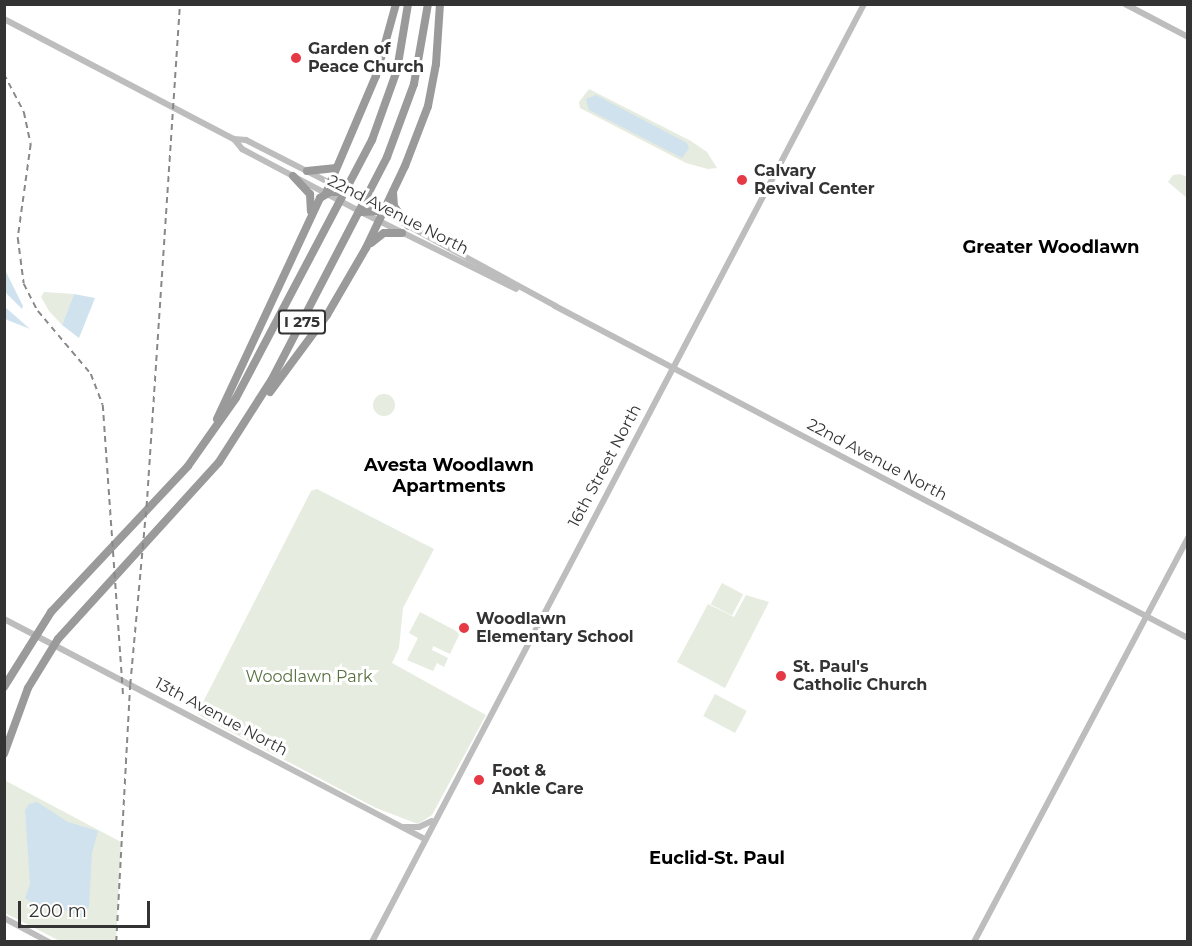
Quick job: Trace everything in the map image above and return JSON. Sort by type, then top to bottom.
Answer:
[{"type":"highway","points":[[188,466],[233,391],[311,216],[326,193],[328,182],[376,76],[396,4]]},
{"type":"highway","name":"I 275","points":[[4,687],[25,648],[51,612],[188,466],[246,380],[353,178],[386,106],[408,4]]},
{"type":"highway","name":"I 275","points":[[4,754],[25,695],[46,658],[70,623],[106,582],[167,521],[219,462],[249,419],[374,185],[414,84],[428,4]]},
{"type":"highway","points":[[249,419],[314,334],[366,248],[393,191],[428,106],[436,64],[440,4]]},
{"type":"highway","points":[[307,171],[335,167]]},
{"type":"highway","points":[[293,176],[311,198],[311,216]]},
{"type":"highway","points":[[366,248],[384,233],[405,229],[394,206],[393,191]]},
{"type":"highway","points":[[326,193],[347,192]]},
{"type":"highway","points":[[361,212],[382,211]]},
{"type":"main road","name":"16th Street North","points":[[372,942],[434,819],[864,4]]},
{"type":"main road","points":[[1125,4],[1188,37]]},
{"type":"main road","name":"22nd Avenue North","points":[[4,19],[234,139],[246,140],[307,171],[382,211],[405,229]]},
{"type":"main road","name":"22nd Avenue North","points":[[234,139],[242,149],[378,221],[405,229],[555,306],[1188,638]]},
{"type":"main road","points":[[974,942],[1188,538]]},
{"type":"main road","name":"13th Avenue North","points":[[4,618],[424,839]]},
{"type":"main road","points":[[401,826],[419,827],[434,819]]},
{"type":"main road","points":[[4,918],[49,942]]},
{"type":"green space","points":[[589,89],[691,141],[707,152],[717,168],[708,169],[686,163],[580,108],[579,102]]},
{"type":"green space","points":[[1180,174],[1187,177],[1187,198],[1168,182],[1173,175]]},
{"type":"green space","points":[[44,292],[74,294],[62,325],[49,311],[41,297]]},
{"type":"green space","points":[[384,394],[392,397],[395,405],[392,413],[384,416],[376,413],[373,405],[376,397]]},
{"type":"green space","name":"Woodlawn Park","points":[[317,489],[434,549],[403,608],[399,648],[392,663],[486,715],[432,815],[418,824],[376,808],[197,714],[311,491]]},
{"type":"green space","points":[[722,583],[743,594],[732,615],[711,604]]},
{"type":"green space","points":[[746,595],[769,602],[725,688],[677,662],[708,604],[734,617]]},
{"type":"green space","points":[[420,612],[460,633],[450,654],[433,646],[432,650],[448,658],[444,667],[437,663],[433,671],[407,660],[418,638],[409,633]]},
{"type":"green space","points":[[715,694],[747,711],[735,733],[703,716]]},
{"type":"green space","points":[[6,781],[121,842],[116,941],[60,941],[5,913]]},
{"type":"water","points":[[596,95],[687,143],[689,148],[682,158],[589,110],[586,99]]},
{"type":"water","points":[[5,270],[23,306],[22,309],[5,292]]},
{"type":"water","points":[[74,294],[95,298],[79,338],[62,325]]},
{"type":"water","points":[[5,307],[30,329],[5,319]]},
{"type":"water","points":[[37,802],[68,822],[98,831],[92,853],[89,907],[81,917],[58,907],[36,906],[25,898],[30,884],[25,810],[29,804]]},
{"type":"railway","points":[[116,942],[130,685],[147,497],[180,4]]},
{"type":"railway","points":[[4,74],[24,112],[31,144],[18,238],[24,284],[38,311],[91,374],[103,405],[123,694]]},
{"type":"place","name":"Garden of Peace Church","points":[[296,58]]},
{"type":"place","name":"Calvary Revival Center","points":[[742,180]]},
{"type":"place","name":"Woodlawn Elementary School","points":[[464,628]]},
{"type":"place","name":"St. Paul's Catholic Church","points":[[781,676]]},
{"type":"place","name":"Foot & Ankle Care","points":[[479,780]]},
{"type":"district","name":"Greater Woodlawn","points":[[1051,247]]},
{"type":"district","name":"Avesta Woodlawn Apartments","points":[[449,476]]},
{"type":"district","name":"Euclid-St. Paul","points":[[717,858]]}]
